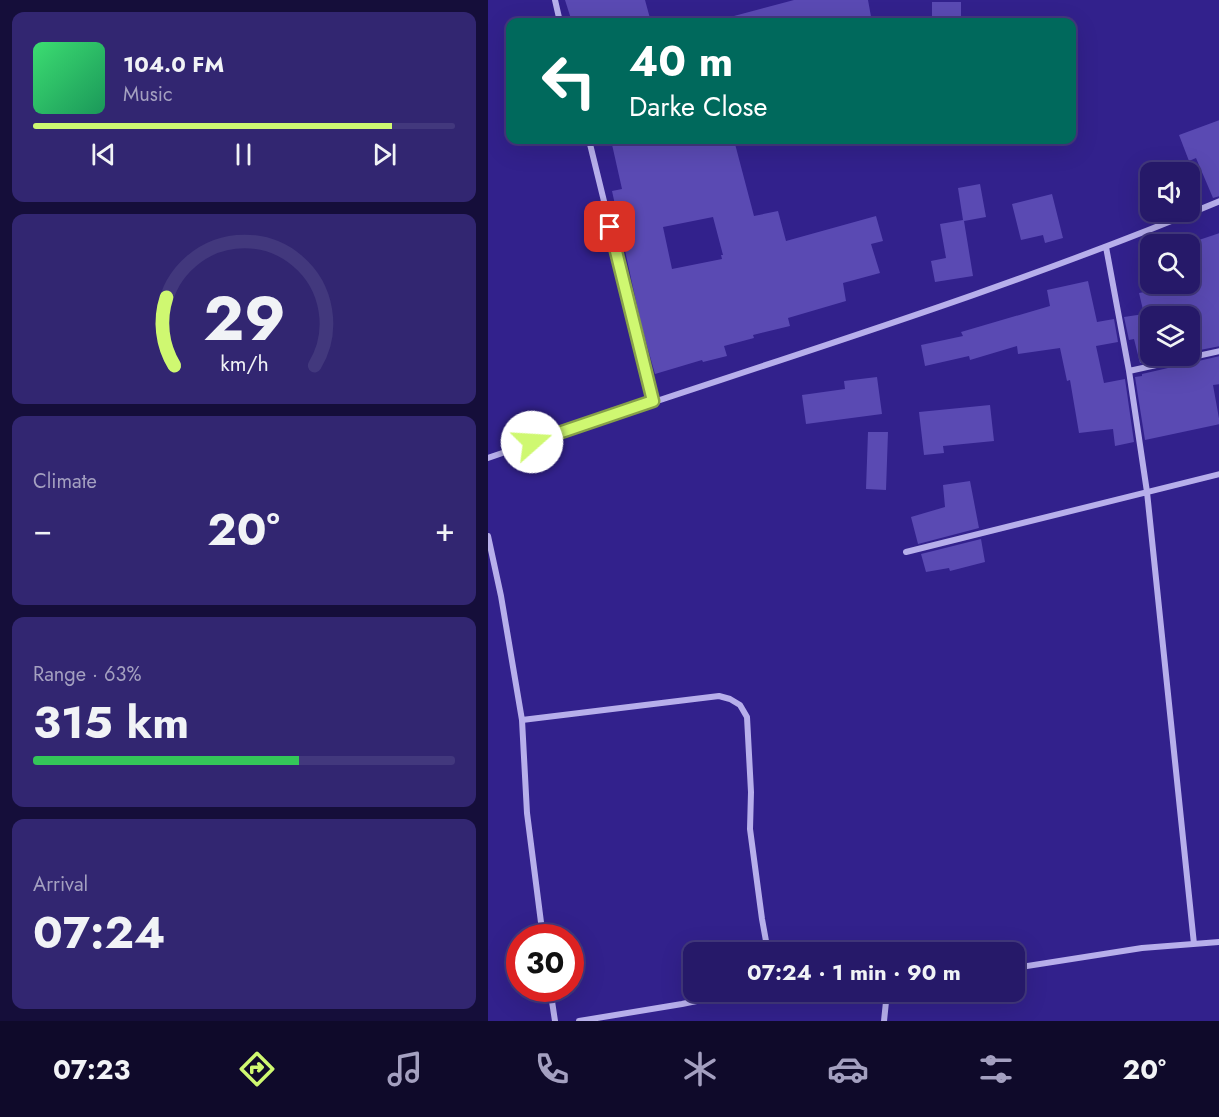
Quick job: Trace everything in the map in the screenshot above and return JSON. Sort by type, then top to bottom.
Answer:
[{"type":"street","points":[[555,0],[559,18]]},
{"type":"street","points":[[590,144],[653,401]]},
{"type":"street","points":[[488,458],[653,401],[923,313],[1106,247],[1220,201]]},
{"type":"street","points":[[1106,247],[1129,371],[1147,492],[1194,944]]},
{"type":"street","points":[[1129,371],[1220,351]]},
{"type":"street","points":[[906,552],[1220,474]]},
{"type":"street","points":[[488,536],[501,596],[522,720],[527,813],[541,924]]},
{"type":"street","points":[[522,720],[719,696],[740,705],[747,717],[751,792],[750,829],[766,942]]},
{"type":"street","points":[[1025,966],[1142,948],[1220,942]]},
{"type":"street","points":[[552,1002],[555,1021]]},
{"type":"street","points":[[579,1021],[692,1002]]},
{"type":"street","points":[[884,1021],[886,1002]]},
{"type":"building","points":[[565,0],[645,0],[650,18],[571,18]]},
{"type":"building","points":[[794,0],[868,0],[871,18],[734,18],[734,16]]},
{"type":"building","points":[[932,2],[961,2],[961,18],[932,18]]},
{"type":"building","points":[[1220,120],[1220,196],[1213,198],[1200,167],[1200,162],[1196,158],[1189,161],[1179,135]]},
{"type":"building","points":[[612,144],[735,144],[754,216],[778,211],[786,241],[876,216],[883,241],[871,244],[880,273],[843,283],[846,301],[788,318],[790,326],[753,335],[754,338],[724,346],[727,356],[703,362],[702,360],[655,374],[641,324],[612,191],[622,189]],"holes":[[[713,217],[723,255],[721,255],[722,259],[672,269],[663,227]]]},
{"type":"building","points":[[980,184],[986,217],[964,221],[973,276],[935,282],[931,261],[946,258],[940,224],[963,220],[958,188]]},
{"type":"building","points":[[1052,194],[1063,238],[1045,243],[1043,235],[1021,240],[1012,204]]},
{"type":"building","points":[[1220,233],[1220,346],[1200,350],[1200,306],[1142,306],[1139,293],[1200,294],[1200,240]]},
{"type":"building","points":[[1088,281],[1097,322],[1114,319],[1118,342],[1096,346],[1104,383],[1125,379],[1134,442],[1115,446],[1113,429],[1079,433],[1070,380],[1067,381],[1060,348],[1018,354],[1017,346],[970,360],[969,356],[925,366],[921,345],[963,336],[961,332],[1050,306],[1047,290]]},
{"type":"building","points":[[1140,315],[1140,363],[1134,339],[1129,340],[1124,317]]},
{"type":"building","points":[[1220,356],[1220,384],[1213,385],[1220,424],[1145,440],[1135,377],[1177,366],[1200,366],[1200,361]]},
{"type":"building","points":[[877,377],[882,414],[806,424],[802,395],[845,389],[844,381]]},
{"type":"building","points":[[990,405],[994,441],[943,446],[944,453],[924,455],[919,412]]},
{"type":"building","points":[[868,432],[888,432],[886,490],[866,489]]},
{"type":"building","points":[[970,481],[979,528],[918,544],[911,517],[945,507],[943,485]]},
{"type":"building","points":[[981,539],[985,562],[950,571],[949,568],[926,572],[921,554]]},
{"type":"route","points":[[532,442],[653,401],[610,227]]}]
